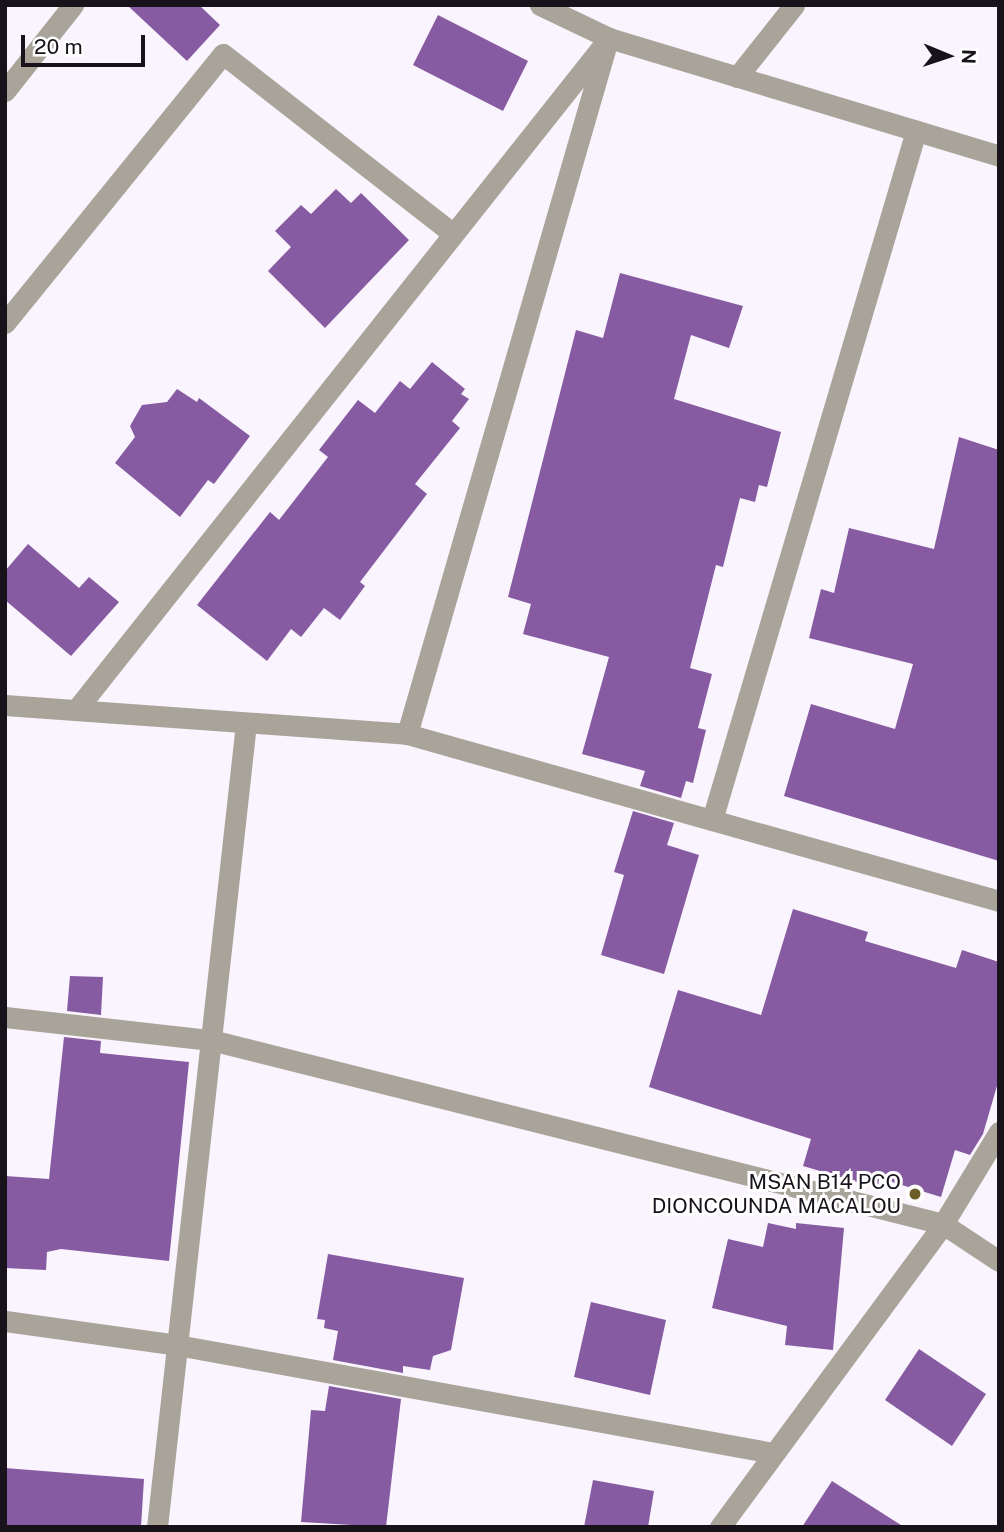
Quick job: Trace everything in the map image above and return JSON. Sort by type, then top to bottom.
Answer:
[{"type":"street","points":[[5,91],[73,5]]},
{"type":"street","points":[[540,5],[609,38],[999,156]]},
{"type":"street","points":[[737,77],[794,5]]},
{"type":"street","points":[[76,710],[609,38]]},
{"type":"street","points":[[407,734],[609,38]]},
{"type":"street","points":[[5,323],[223,54],[453,234]]},
{"type":"street","points":[[712,820],[916,131]]},
{"type":"street","points":[[5,705],[407,734],[999,901]]},
{"type":"street","points":[[157,1527],[246,723]]},
{"type":"street","points":[[5,1017],[211,1040],[943,1224],[999,1262]]},
{"type":"street","points":[[720,1527],[943,1224],[999,1132]]},
{"type":"street","points":[[5,1321],[177,1345],[773,1453]]},
{"type":"building","points":[[127,5],[199,5],[220,25],[187,61]]},
{"type":"building","points":[[438,15],[528,61],[503,111],[413,65]]},
{"type":"building","points":[[336,189],[351,203],[361,193],[409,240],[325,328],[268,271],[291,247],[275,231],[301,205],[311,214]]},
{"type":"building","points":[[620,273],[743,306],[729,348],[691,335],[674,399],[781,432],[767,487],[759,485],[755,502],[740,498],[723,567],[716,565],[690,668],[712,674],[698,728],[706,730],[693,783],[686,781],[681,798],[640,786],[645,771],[582,754],[609,657],[523,634],[531,604],[508,597],[576,330],[603,338]]},
{"type":"building","points":[[432,362],[465,389],[461,394],[469,399],[452,421],[460,428],[415,484],[427,494],[360,582],[365,586],[340,620],[324,608],[301,637],[291,629],[267,661],[197,605],[270,512],[279,520],[328,457],[319,450],[358,400],[375,413],[400,381],[410,389]]},
{"type":"building","points":[[177,389],[197,402],[199,398],[250,436],[214,484],[208,480],[180,517],[115,463],[135,437],[130,426],[142,405],[167,402]]},
{"type":"building","points":[[959,437],[999,450],[999,861],[784,796],[811,704],[895,729],[913,664],[809,638],[821,589],[834,593],[849,528],[934,549]]},
{"type":"building","points":[[28,544],[79,588],[89,577],[119,602],[71,656],[5,600],[5,571]]},
{"type":"building","points":[[633,811],[674,823],[667,845],[699,855],[664,974],[601,955],[624,875],[614,872]]},
{"type":"building","points":[[793,909],[868,932],[865,941],[956,968],[962,950],[999,962],[999,1079],[983,1134],[970,1155],[955,1150],[941,1197],[879,1178],[878,1188],[803,1166],[811,1139],[649,1087],[678,990],[761,1015]]},
{"type":"building","points":[[70,976],[103,977],[101,1015],[67,1011]]},
{"type":"building","points":[[64,1037],[101,1041],[100,1053],[189,1062],[169,1261],[61,1249],[47,1252],[46,1270],[5,1268],[5,1176],[49,1179]]},
{"type":"building","points":[[768,1223],[796,1229],[796,1223],[844,1228],[833,1350],[785,1345],[787,1326],[712,1308],[728,1239],[763,1247]]},
{"type":"building","points":[[328,1254],[464,1278],[451,1350],[433,1356],[430,1370],[403,1366],[403,1373],[333,1360],[338,1331],[324,1328],[325,1320],[317,1319]]},
{"type":"building","points":[[591,1302],[666,1320],[650,1395],[574,1377]]},
{"type":"building","points":[[919,1349],[986,1394],[952,1446],[885,1400]]},
{"type":"building","points":[[329,1386],[401,1399],[386,1527],[301,1522],[311,1410],[325,1411]]},
{"type":"building","points":[[5,1468],[144,1479],[141,1527],[5,1527]]},
{"type":"building","points":[[593,1480],[654,1491],[648,1527],[584,1527]]},
{"type":"building","points":[[832,1481],[904,1527],[802,1527]]},
{"type":"place","name":"MSAN B14 PCO DIONCOUNDA MACALOU","points":[[915,1194]]}]
